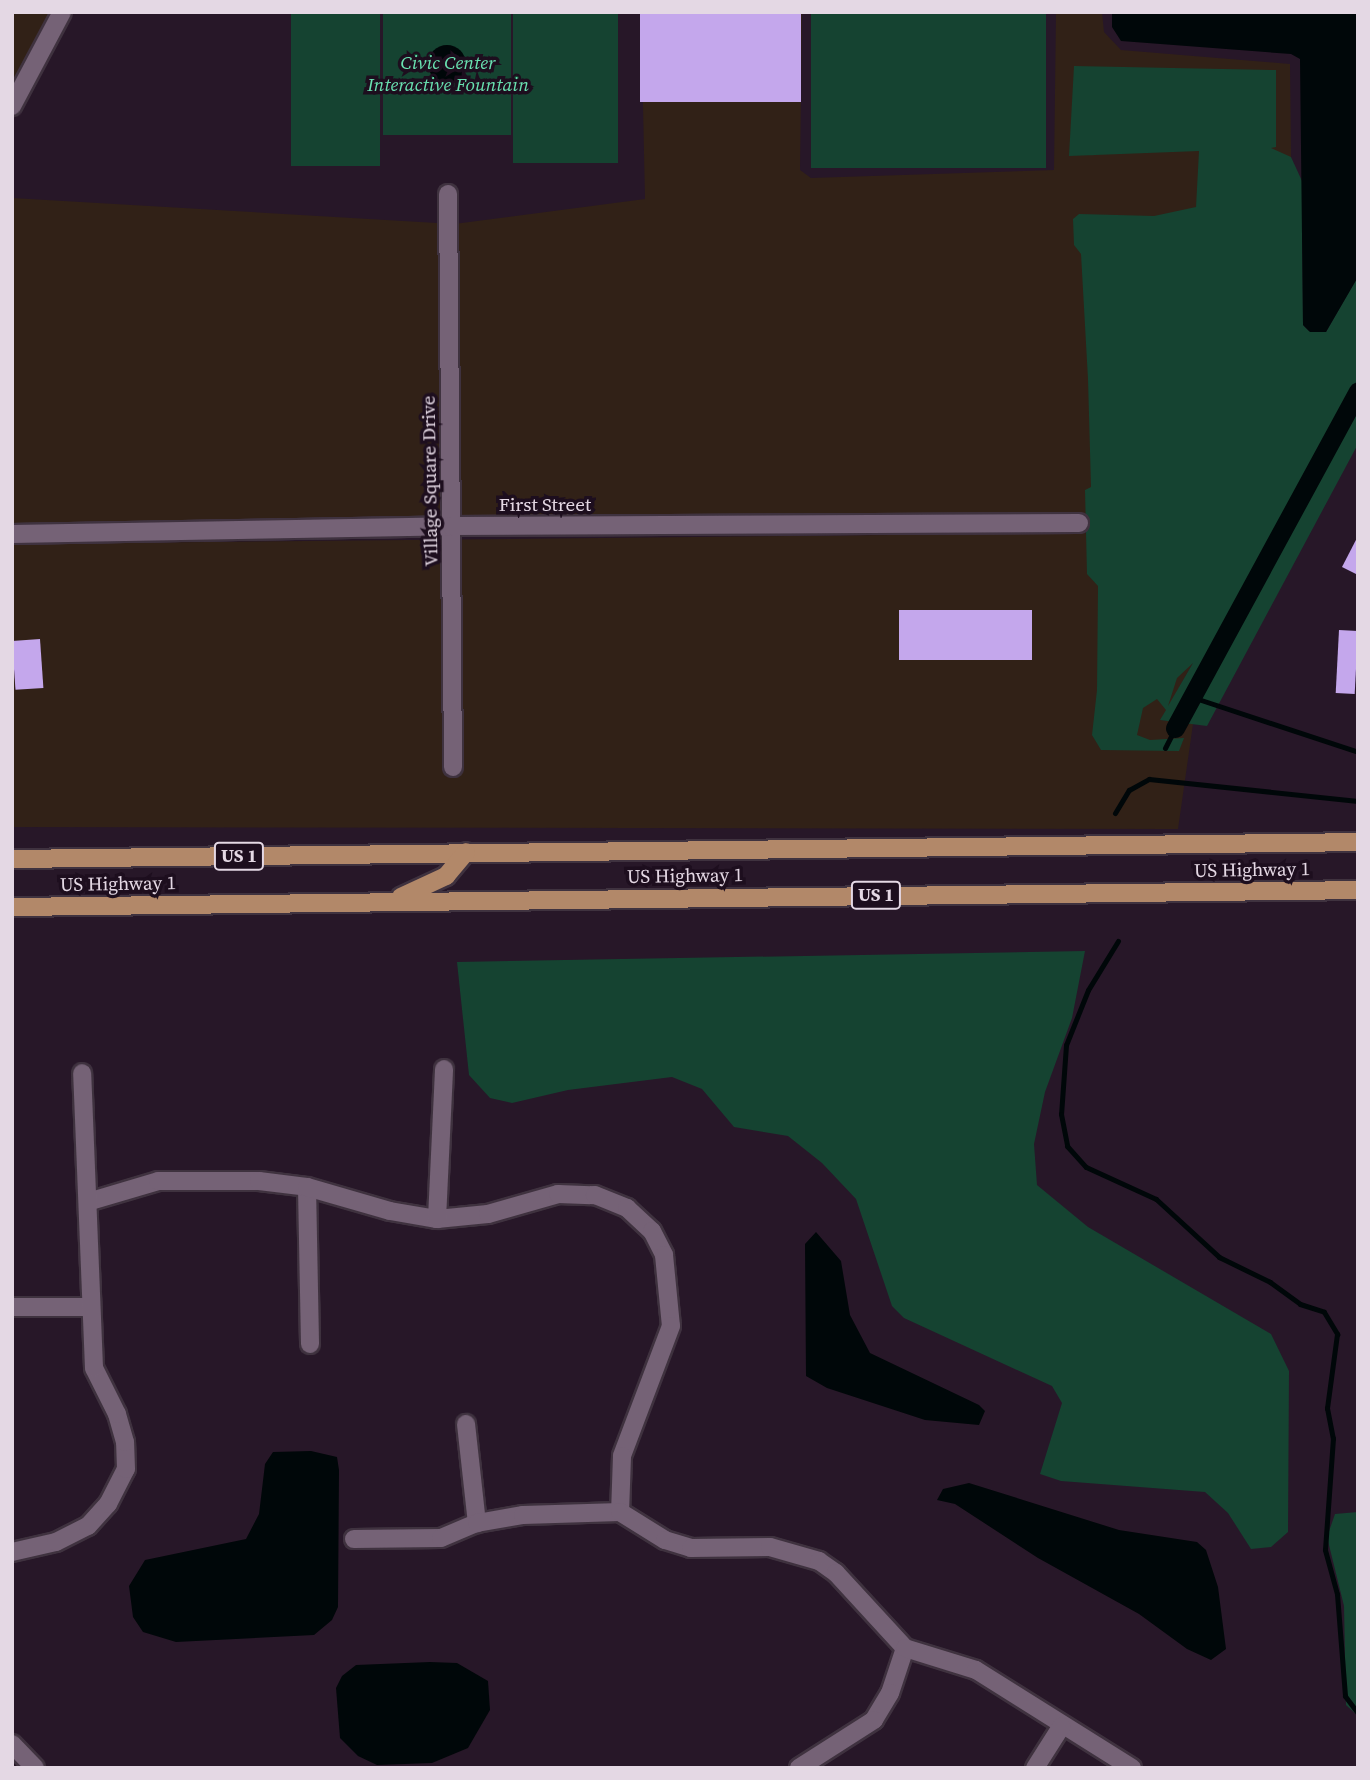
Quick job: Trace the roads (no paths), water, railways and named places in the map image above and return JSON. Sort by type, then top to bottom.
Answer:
[{"type":"main road","name":"US Highway 1","points":[[12,859],[1358,842]]},
{"type":"main road","points":[[395,900],[446,876],[466,852]]},
{"type":"main road","name":"US Highway 1","points":[[12,907],[395,900],[1358,890]]},
{"type":"street","points":[[12,106],[62,12]]},
{"type":"street","name":"Village Square Drive","points":[[448,194],[453,767]]},
{"type":"street","name":"First Street","points":[[12,534],[451,526],[1079,523]]},
{"type":"street","points":[[437,1219],[444,1069]]},
{"type":"street","points":[[12,1552],[56,1542],[88,1526],[108,1504],[126,1469],[125,1442],[117,1415],[94,1368],[88,1307],[91,1201],[82,1164],[82,1073]]},
{"type":"street","points":[[91,1201],[158,1181],[259,1181],[307,1187],[390,1211],[437,1219],[488,1214],[558,1195],[595,1195],[627,1208],[652,1231],[664,1255],[671,1326],[627,1436],[620,1512]]},
{"type":"street","points":[[307,1187],[310,1343]]},
{"type":"street","points":[[12,1307],[88,1307]]},
{"type":"street","points":[[466,1424],[477,1523]]},
{"type":"street","points":[[354,1539],[441,1538],[477,1523],[523,1515],[620,1512],[665,1540],[691,1548],[770,1547],[819,1561],[836,1573],[905,1647],[976,1670],[1061,1727],[1132,1768]]},
{"type":"street","points":[[799,1768],[874,1720],[890,1693],[905,1647]]},
{"type":"street","points":[[1035,1768],[1061,1727]]},
{"type":"street","points":[[12,1744],[35,1768]]},
{"type":"waterway","points":[[1175,728],[1358,391]]},
{"type":"waterway","points":[[1192,697],[1358,752]]},
{"type":"waterway","points":[[1165,748],[1175,728]]},
{"type":"waterway","points":[[1115,813],[1129,790],[1149,779],[1358,801]]},
{"type":"waterway","points":[[1118,941],[1088,990],[1066,1045],[1061,1114],[1067,1146],[1086,1167],[1156,1199],[1219,1257],[1270,1282],[1300,1304],[1324,1312],[1337,1334],[1327,1408],[1333,1438],[1325,1550],[1337,1594],[1345,1696],[1358,1713]]},
{"type":"park label","name":"Civic Center Interactive Fountain","points":[[448,74]]}]
